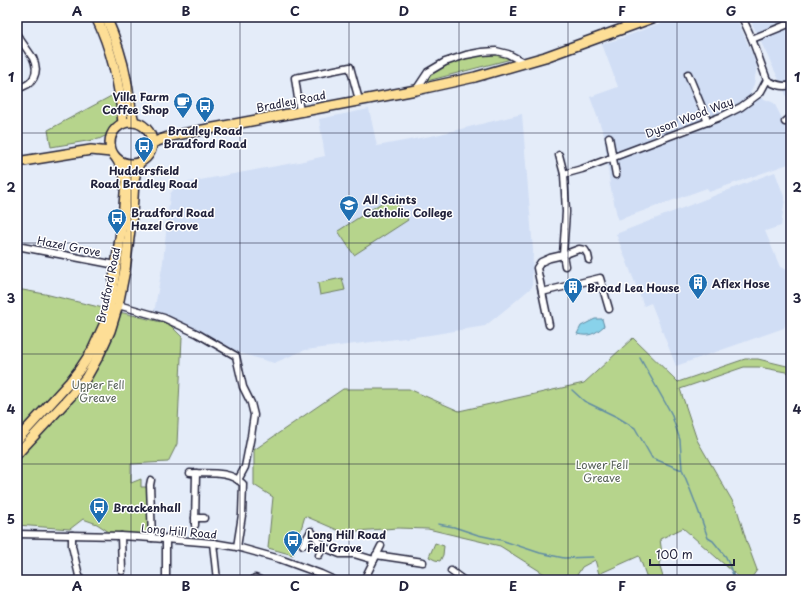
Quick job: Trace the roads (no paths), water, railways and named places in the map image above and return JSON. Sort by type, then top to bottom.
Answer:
[{"type":"main road","points":[[96,17],[106,41],[115,70],[120,95],[123,123]]},
{"type":"main road","points":[[106,17],[121,56],[134,122]]},
{"type":"main road","name":"Bradley Road","points":[[152,143],[171,136],[416,90],[475,77],[545,57],[655,17]]},
{"type":"main road","points":[[129,121],[141,124],[150,134],[152,143],[151,149],[145,158],[140,162],[128,164],[122,162],[114,155],[109,142],[110,136],[113,130],[123,123],[129,121]]},
{"type":"main road","name":"Bradley Road","points":[[150,134],[171,136]]},
{"type":"main road","points":[[17,162],[91,150],[109,142]]},
{"type":"main road","points":[[91,150],[114,155]]},
{"type":"main road","name":"Bradford Road","points":[[17,440],[80,369],[92,351],[104,325],[110,303],[116,265],[123,218],[126,181],[123,170],[114,155]]},
{"type":"main road","name":"Bradford Road","points":[[17,454],[86,378],[110,331],[118,305],[125,270],[136,170],[140,162]]},
{"type":"street","points":[[742,17],[767,80],[776,85],[791,85]]},
{"type":"street","points":[[752,39],[791,23]]},
{"type":"street","points":[[17,35],[33,58],[36,70],[34,77],[29,83],[23,87],[17,88]]},
{"type":"street","points":[[416,90],[428,72],[445,62],[466,55],[496,51],[508,54],[525,63]]},
{"type":"street","points":[[300,112],[295,78],[350,67],[359,100]]},
{"type":"street","points":[[688,74],[708,122]]},
{"type":"street","name":"Dyson Wood Way","points":[[564,174],[613,158],[723,116],[741,107],[760,93],[767,80]]},
{"type":"street","points":[[785,122],[790,118],[791,119]]},
{"type":"street","points":[[608,137],[616,175]]},
{"type":"street","points":[[559,155],[564,174],[566,212],[563,255],[565,266]]},
{"type":"street","name":"Hazel Grove","points":[[17,246],[116,265]]},
{"type":"street","points":[[549,325],[537,268],[541,262],[579,249],[585,250],[589,260]]},
{"type":"street","points":[[542,292],[600,278],[609,309]]},
{"type":"street","points":[[118,305],[164,318],[198,334],[236,356],[243,387],[251,403],[254,414],[245,467],[238,480]]},
{"type":"street","points":[[195,525],[196,518],[193,473],[225,475],[238,480],[243,484],[243,487],[242,515],[237,547]]},
{"type":"street","points":[[142,486],[150,483],[152,538]]},
{"type":"street","points":[[196,518],[204,518]]},
{"type":"street","points":[[303,545],[311,532],[323,547],[340,554],[354,554],[375,558],[423,562]]},
{"type":"street","name":"Long Hill Road","points":[[17,534],[166,538],[213,543],[237,547],[280,559],[334,580]]},
{"type":"street","points":[[72,535],[72,546],[80,580]]},
{"type":"street","points":[[120,566],[121,536]]},
{"type":"street","points":[[166,538],[166,576]]},
{"type":"street","points":[[213,543],[217,580]]},
{"type":"street","points":[[364,580],[380,546]]},
{"type":"street","points":[[319,555],[323,547]]},
{"type":"street","points":[[451,571],[463,580]]},
{"type":"water","points":[[595,319],[602,319],[604,326],[592,334],[577,334],[581,326]]},
{"type":"waterway","points":[[640,358],[671,413],[680,440],[682,470]]},
{"type":"waterway","points":[[572,390],[584,401],[617,417],[635,428],[652,458],[682,470],[693,495],[708,538],[713,541],[726,557],[735,580]]},
{"type":"waterway","points":[[438,524],[501,540],[540,553],[564,558],[593,557]]},
{"type":"place","name":"Villa Farm Coffee Shop","points":[[183,119]]},
{"type":"place","name":"Bradley Road Bradford Road","points":[[205,123]]},
{"type":"place","name":"Huddersfield Road Bradley Road","points":[[144,163]]},
{"type":"place","name":"All Saints Catholic College","points":[[349,222]]},
{"type":"place","name":"Bradford Road Hazel Grove","points":[[117,235]]},
{"type":"place","name":"Aflex Hose","points":[[698,300]]},
{"type":"place","name":"Broad Lea House","points":[[573,304]]},
{"type":"place","name":"Brackenhall","points":[[99,524]]},
{"type":"place","name":"Long Hill Road Fell Grove","points":[[293,557]]},
{"type":"park label","name":"Upper Fell Greave","points":[[98,390]]},
{"type":"park label","name":"Lower Fell Greave","points":[[602,470]]}]
